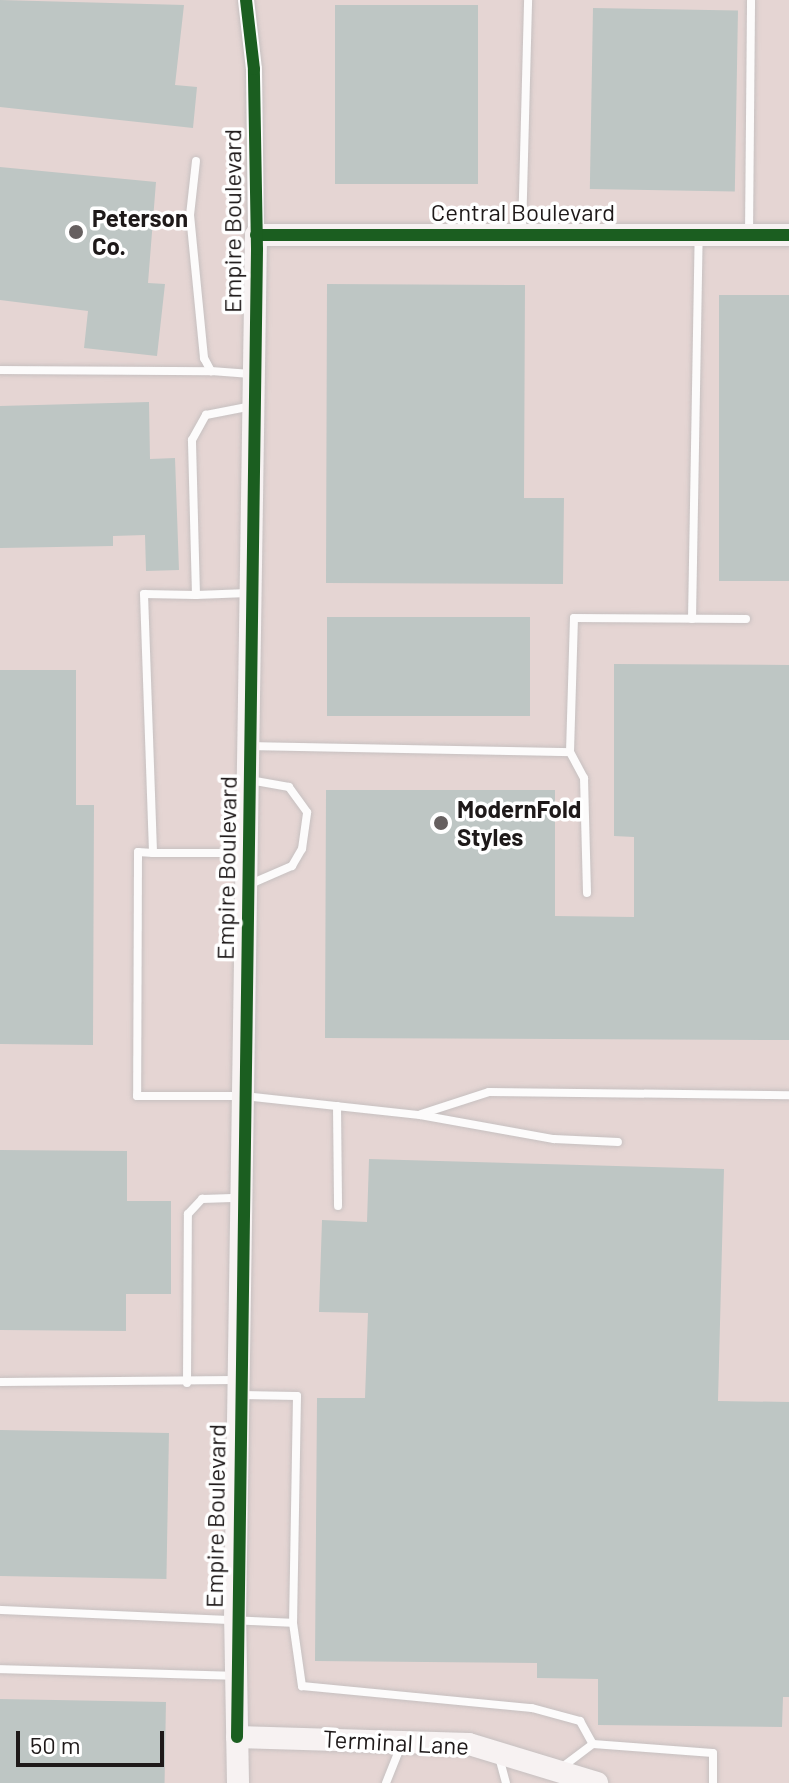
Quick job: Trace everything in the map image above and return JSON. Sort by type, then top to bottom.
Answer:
[{"type":"street","name":"Empire Boulevard","points":[[238,1783],[235,1619],[253,593],[252,374],[256,235],[254,69],[246,0]]},
{"type":"street","name":"Central Boulevard","points":[[256,235],[789,235]]},
{"type":"street","name":"Terminal Lane","points":[[237,1737],[404,1739],[496,1749],[597,1783]]},
{"type":"lane","points":[[522,234],[528,0]]},
{"type":"lane","points":[[749,235],[751,0]]},
{"type":"lane","points":[[196,161],[190,215],[199,333],[211,371]]},
{"type":"lane","points":[[692,619],[699,235]]},
{"type":"lane","points":[[0,370],[252,374]]},
{"type":"lane","points":[[196,595],[192,440],[206,415],[253,406]]},
{"type":"lane","points":[[153,853],[144,594],[253,593]]},
{"type":"lane","points":[[587,893],[584,778],[570,752],[574,618],[746,619]]},
{"type":"lane","points":[[250,746],[570,752]]},
{"type":"lane","points":[[247,885],[292,866],[302,849],[307,812],[289,787],[250,780]]},
{"type":"lane","points":[[248,853],[138,852],[137,1096],[244,1096],[420,1115],[554,1139],[618,1142]]},
{"type":"lane","points":[[420,1115],[489,1092],[789,1095]]},
{"type":"lane","points":[[337,1106],[338,1206]]},
{"type":"lane","points":[[187,1383],[188,1214],[202,1199],[243,1198]]},
{"type":"lane","points":[[0,1382],[187,1383],[297,1396],[293,1623],[302,1686],[532,1708],[580,1721],[593,1744]]},
{"type":"lane","points":[[0,1610],[293,1623]]},
{"type":"lane","points":[[0,1669],[237,1676]]},
{"type":"lane","points":[[386,1783],[404,1739]]},
{"type":"lane","points":[[561,1769],[593,1744],[713,1753],[713,1783]]},
{"type":"lane","points":[[496,1749],[506,1783]]},
{"type":"shaded area","points":[[0,0],[789,0],[789,1783],[0,1783]]},
{"type":"building","points":[[0,0],[184,5],[175,85],[197,87],[193,128],[0,107]]},
{"type":"building","points":[[335,5],[478,5],[478,184],[335,184]]},
{"type":"building","points":[[593,8],[738,11],[735,192],[590,189]]},
{"type":"building","name":"Peterson Co.","points":[[0,167],[156,182],[148,283],[165,284],[157,356],[84,348],[88,311],[0,300]]},
{"type":"building","points":[[327,284],[525,285],[524,498],[564,498],[563,584],[326,583]]},
{"type":"building","points":[[719,295],[789,295],[789,581],[719,581]]},
{"type":"building","points":[[149,402],[150,459],[175,458],[179,570],[146,571],[145,535],[113,536],[113,546],[0,548],[0,406]]},
{"type":"building","points":[[327,617],[530,617],[530,716],[327,716]]},
{"type":"building","points":[[614,664],[789,665],[789,1040],[325,1038],[326,790],[555,790],[555,916],[634,917],[634,837],[614,836]]},
{"type":"building","points":[[0,670],[76,670],[76,805],[94,805],[93,1045],[0,1044]]},
{"type":"building","points":[[0,1150],[127,1151],[127,1201],[171,1201],[171,1294],[126,1294],[126,1331],[0,1330]]},
{"type":"building","points":[[369,1159],[724,1169],[718,1401],[789,1402],[789,1697],[783,1697],[782,1727],[598,1725],[598,1679],[537,1678],[537,1663],[315,1661],[317,1398],[365,1398],[368,1313],[319,1312],[322,1220],[367,1222]]},
{"type":"building","points":[[0,1430],[169,1433],[166,1579],[0,1576]]},
{"type":"building","points":[[0,1699],[166,1702],[165,1783],[0,1783]]},
{"type":"cycle path","points":[[237,1737],[257,249],[254,69],[246,0]]},
{"type":"cycle path","points":[[256,235],[789,235]]},
{"type":"place","name":"Peterson Co.","points":[[76,232]]},
{"type":"place","name":"ModernFold Styles","points":[[441,823]]}]
